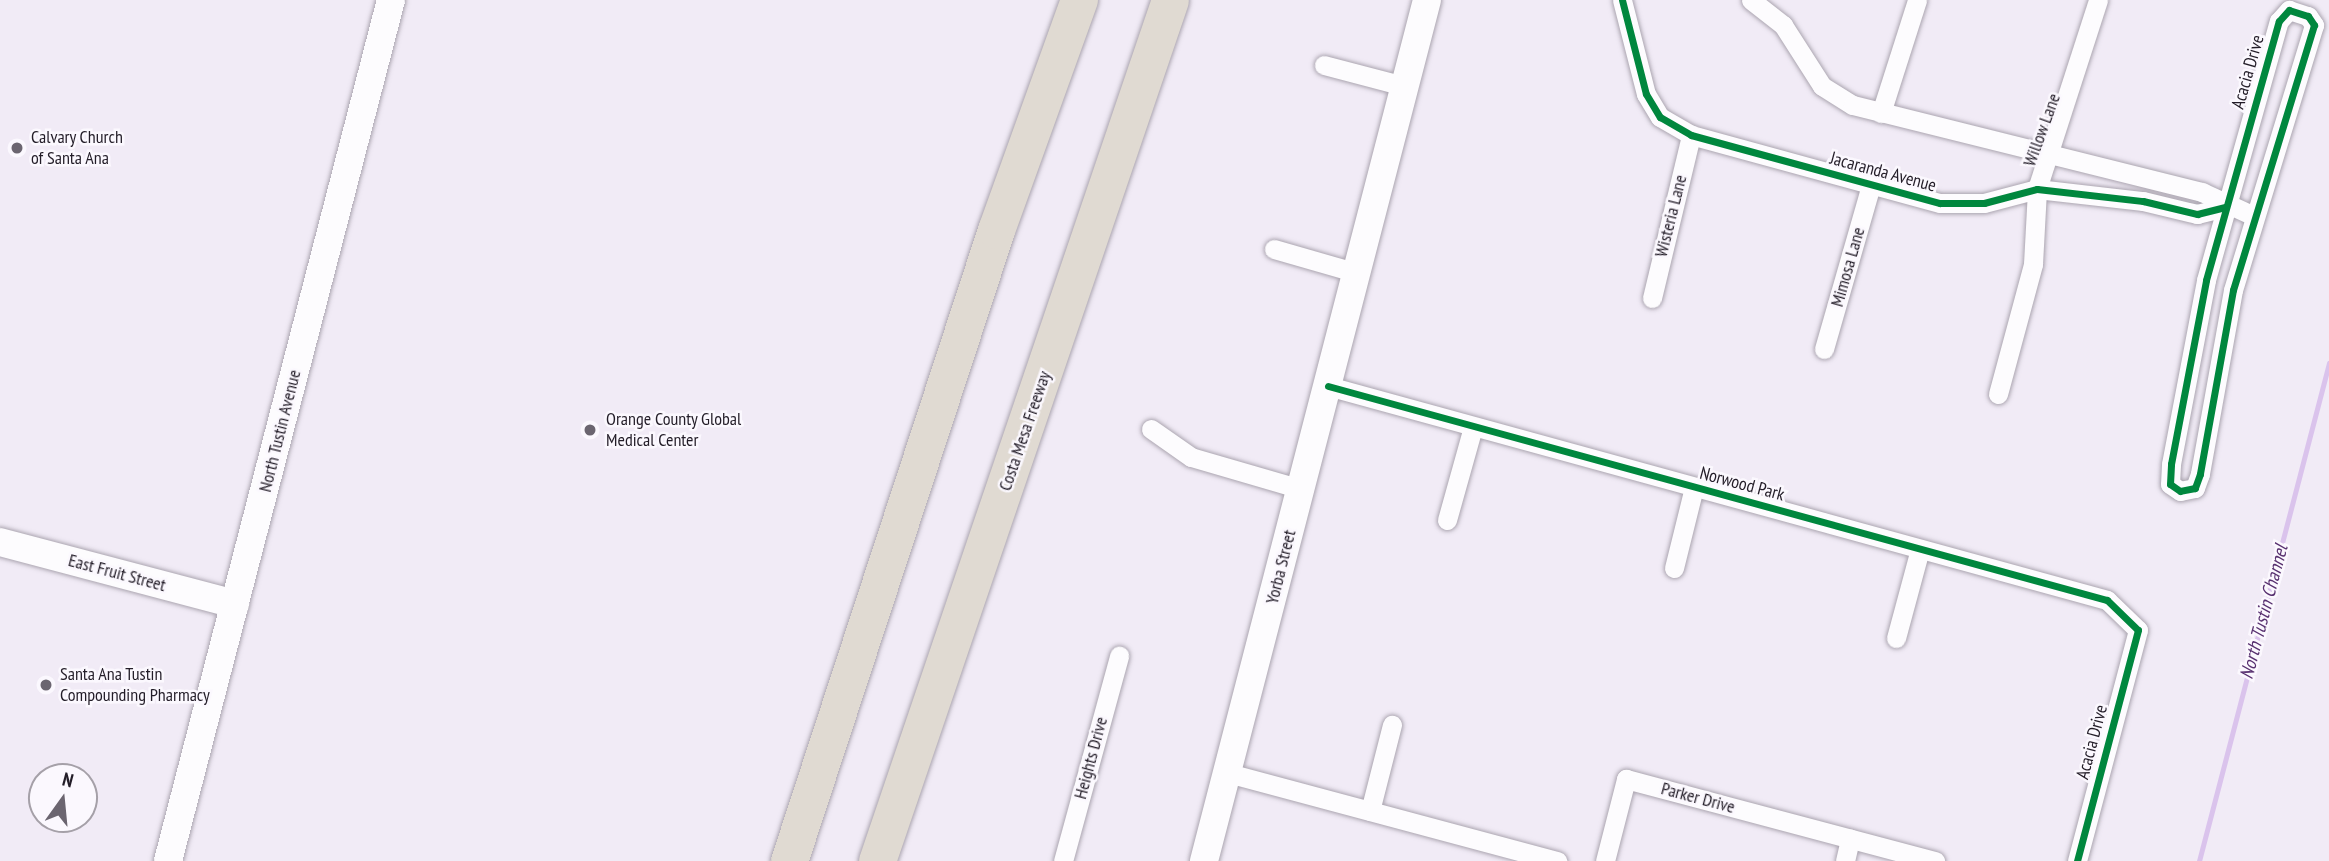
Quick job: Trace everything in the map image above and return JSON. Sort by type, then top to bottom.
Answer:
[{"type":"highway","points":[[789,861],[996,230],[1079,0]]},
{"type":"highway","name":"Costa Mesa Freeway","points":[[877,861],[1170,0]]},
{"type":"main road","name":"North Tustin Avenue","points":[[168,861],[391,0]]},
{"type":"main road","name":"Yorba Street","points":[[1204,861],[1427,0]]},
{"type":"main road","name":"East Fruit Street","points":[[0,542],[235,604]]},
{"type":"street","name":"Jacaranda Avenue","points":[[1622,0],[1646,94],[1660,117],[1691,135],[1871,185],[1961,206],[2037,189],[2143,201],[2197,214],[2225,207]]},
{"type":"street","points":[[1751,0],[1783,25],[1822,86],[1881,113],[2202,192],[2225,207],[2254,216]]},
{"type":"street","points":[[1881,113],[1917,0]]},
{"type":"street","name":"Willow Lane","points":[[1998,394],[2033,264],[2037,189],[2098,0]]},
{"type":"street","name":"Acacia Drive","points":[[2289,10],[2308,16],[2314,25],[2279,136],[2233,290],[2200,474],[2196,488],[2180,491],[2170,484],[2171,464],[2225,207],[2279,21],[2289,10]]},
{"type":"street","points":[[1324,65],[1404,86]]},
{"type":"street","points":[[2249,126],[2279,136]]},
{"type":"street","name":"Wisteria Lane","points":[[1652,298],[1691,135]]},
{"type":"street","name":"Mimosa Lane","points":[[1824,349],[1871,185]]},
{"type":"street","points":[[1274,249],[1357,273]]},
{"type":"street","name":"Norwood Park","points":[[1328,386],[2107,600],[2138,630]]},
{"type":"street","points":[[1447,520],[1473,427]]},
{"type":"street","points":[[1151,429],[1191,457],[1301,489]]},
{"type":"street","points":[[1674,568],[1694,487]]},
{"type":"street","points":[[1896,638],[1920,549]]},
{"type":"street","name":"Acacia Drive","points":[[2077,861],[2138,630]]},
{"type":"street","name":"Heights Drive","points":[[1063,861],[1119,656]]},
{"type":"street","points":[[1370,811],[1392,724]]},
{"type":"street","points":[[1227,773],[1557,861]]},
{"type":"street","name":"Parker Drive","points":[[1605,861],[1626,779],[1935,861]]},
{"type":"street","points":[[1845,861],[1850,839]]},
{"type":"waterway","name":"North Tustin Channel","points":[[2199,861],[2329,363]]},
{"type":"cycle path","points":[[1622,0],[1646,94],[1660,117],[1691,135],[1940,203],[1984,203],[2037,189],[2143,201],[2197,214],[2225,207]]},
{"type":"cycle path","points":[[2289,10],[2308,16],[2314,25],[2233,290],[2200,474],[2195,488],[2180,491],[2170,484],[2171,464],[2206,280],[2279,21],[2289,10]]},
{"type":"cycle path","points":[[1328,386],[2107,600],[2138,630],[2077,861]]},
{"type":"place","name":"Calvary Church of Santa Ana","points":[[17,148]]},
{"type":"place","name":"Orange County Global Medical Center","points":[[590,430]]},
{"type":"place","name":"Santa Ana Tustin Compounding Pharmacy","points":[[46,685]]}]
